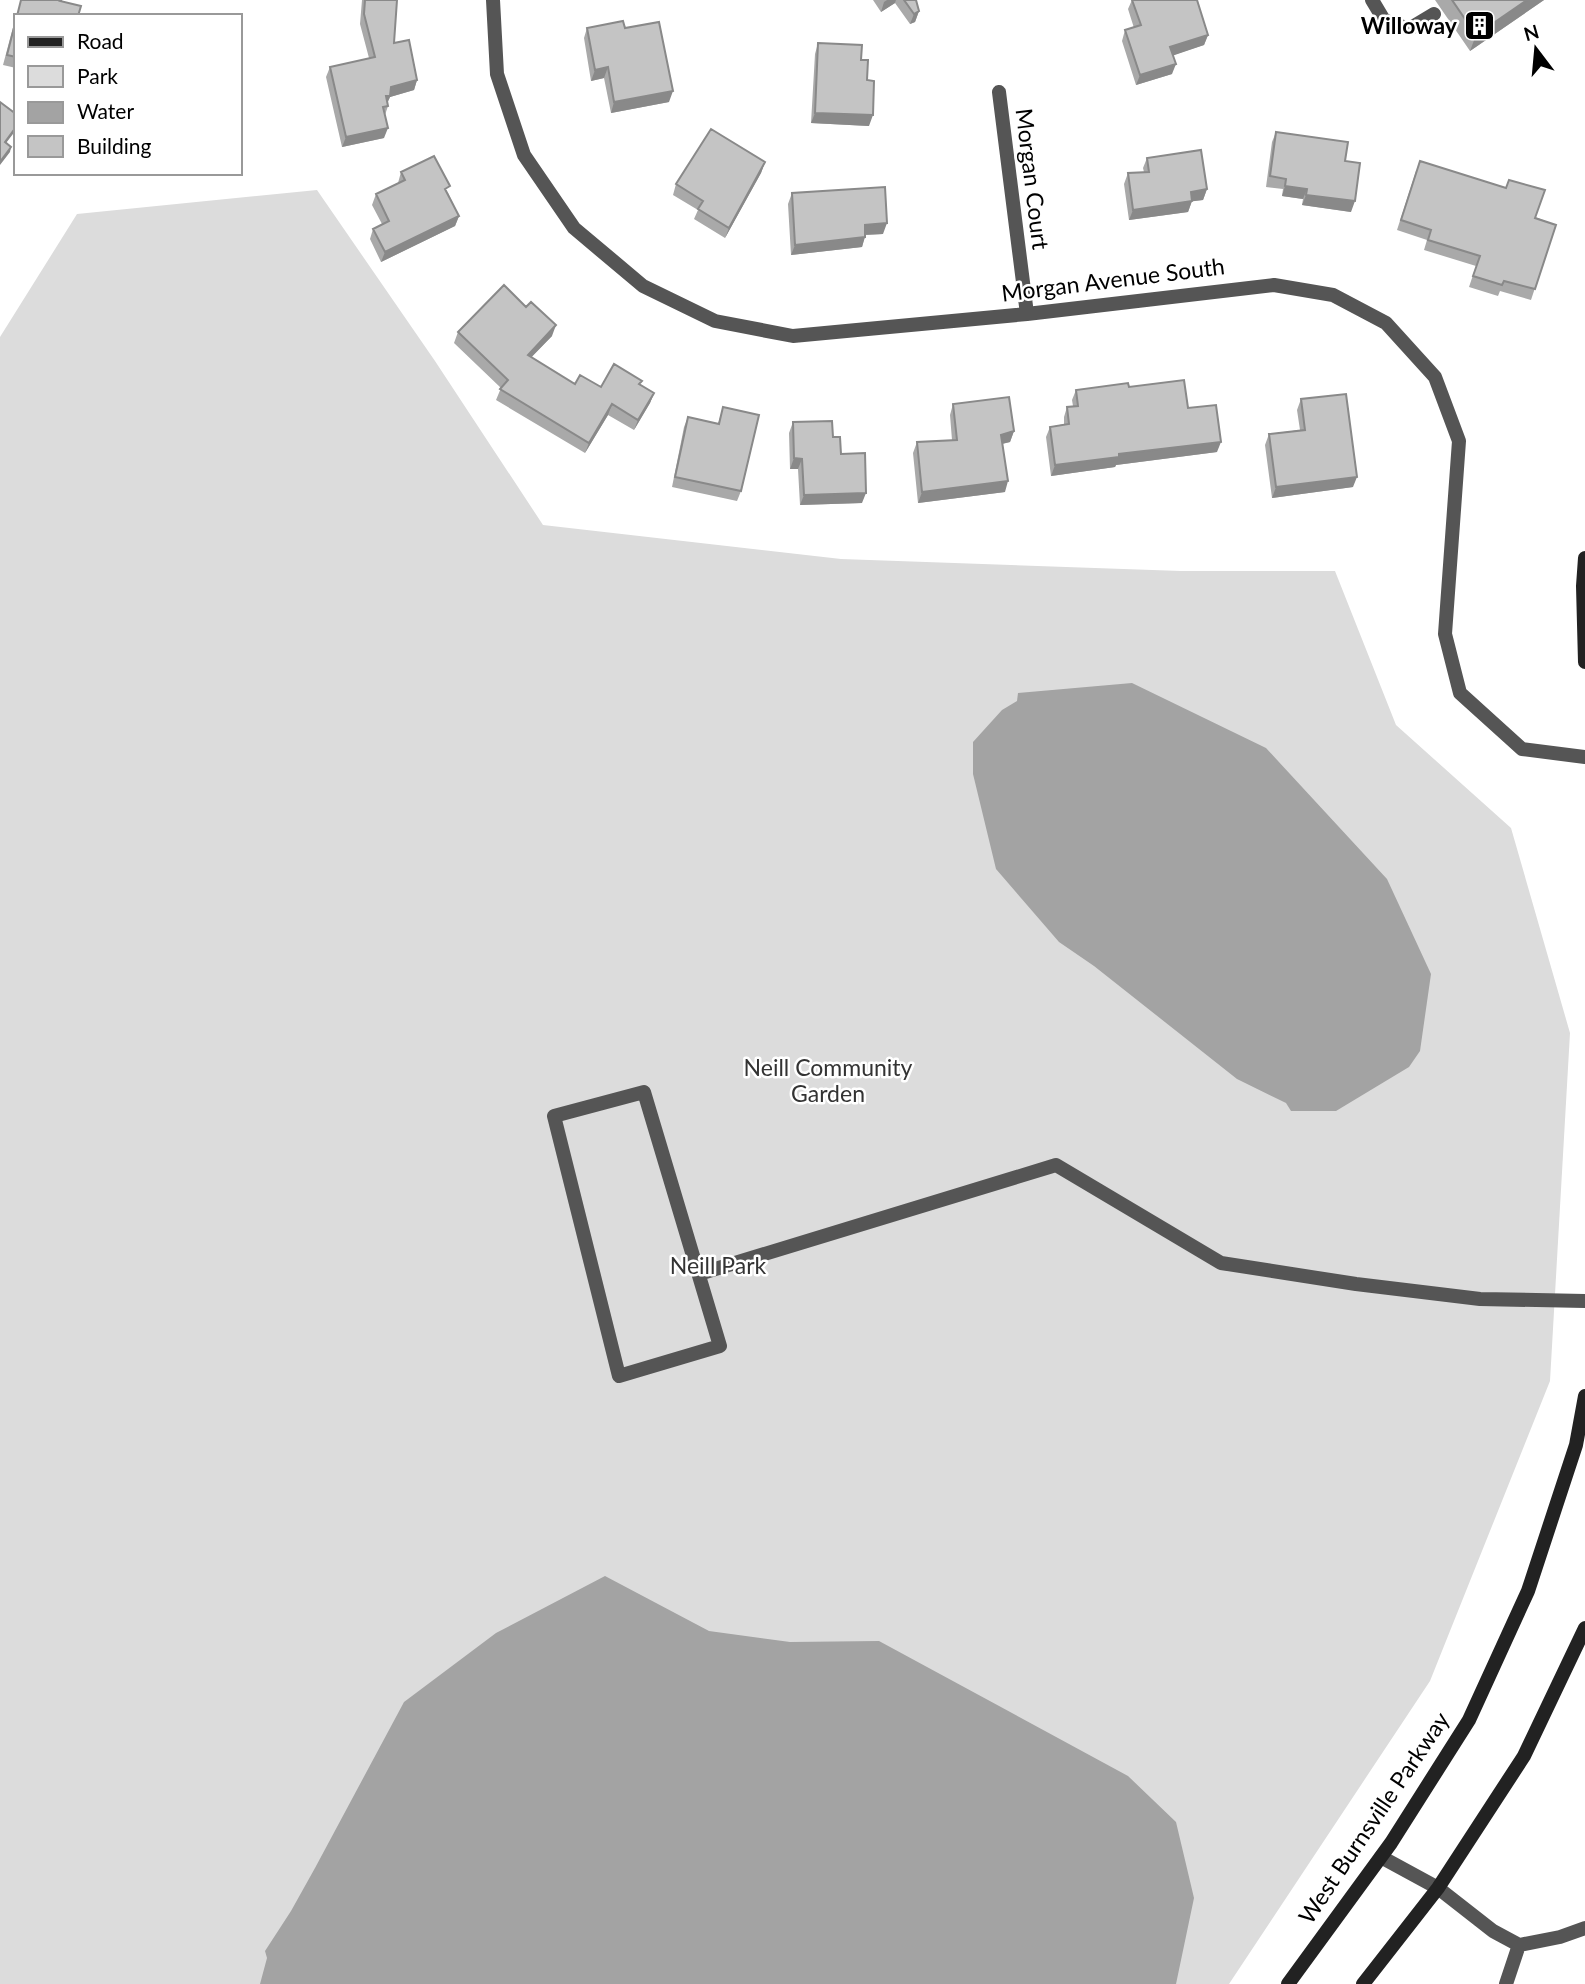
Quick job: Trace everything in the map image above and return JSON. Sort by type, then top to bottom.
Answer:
[{"type":"street","name":"Morgan Avenue South","points":[[493,0],[497,74],[524,155],[574,228],[643,286],[715,321],[793,336],[1027,314],[1274,285],[1333,295],[1386,323],[1435,377],[1459,441],[1445,634],[1460,693],[1522,749],[1585,757]]},
{"type":"street","points":[[1372,0],[1384,20],[1409,29],[1434,14]]},
{"type":"street","name":"Morgan Court","points":[[999,92],[1027,314]]},
{"type":"street","points":[[1585,558],[1585,662]]},
{"type":"street","points":[[644,1092],[699,1274],[720,1346],[620,1376],[554,1116],[644,1092]]},
{"type":"street","points":[[699,1274],[1056,1165],[1221,1263],[1356,1284],[1480,1299],[1585,1301]]},
{"type":"street","name":"West Burnsville Parkway","points":[[1288,1984],[1381,1857],[1469,1720],[1528,1591],[1576,1445],[1585,1396]]},
{"type":"street","points":[[1363,1984],[1438,1888],[1524,1756],[1585,1628]]},
{"type":"street","points":[[1381,1857],[1438,1888],[1493,1931],[1519,1945],[1560,1937],[1585,1928]]},
{"type":"street","points":[[1506,1984],[1519,1945]]},
{"type":"green space","name":"Neill Park","points":[[317,190],[435,361],[543,525],[841,559],[1181,571],[1335,571],[1396,725],[1511,828],[1570,1033],[1550,1381],[1430,1681],[1229,1984],[0,1984],[0,337],[77,214]]},
{"type":"water","points":[[1132,683],[1266,748],[1387,879],[1431,974],[1420,1051],[1409,1067],[1336,1111],[1291,1111],[1286,1103],[1237,1079],[1094,966],[1059,942],[996,869],[973,774],[973,742],[1002,710],[1017,701],[1018,693]]},
{"type":"water","points":[[605,1576],[709,1631],[790,1642],[879,1641],[1128,1776],[1176,1822],[1194,1898],[1176,1984],[260,1984],[267,1958],[265,1951],[291,1911],[404,1702],[496,1633]]},
{"type":"building","points":[[21,0],[61,0],[81,6],[79,14],[18,14]]},
{"type":"building","points":[[365,0],[397,0],[394,43],[409,40],[417,80],[391,87],[390,96],[386,96],[388,106],[383,107],[388,128],[346,137],[330,67],[375,57],[364,14]]},
{"type":"building","points":[[904,0],[916,0],[919,11],[914,14]]},
{"type":"building","points":[[1132,0],[1197,0],[1208,35],[1170,47],[1176,64],[1140,75],[1125,30],[1141,25]]},
{"type":"building","points":[[1452,0],[1527,0],[1476,35]]},
{"type":"building","points":[[623,21],[625,28],[659,22],[673,91],[614,102],[608,67],[595,70],[587,28]]},
{"type":"building","points":[[14,28],[14,57],[7,55]]},
{"type":"building","points":[[818,43],[862,45],[861,60],[868,60],[867,80],[874,81],[873,115],[815,113]]},
{"type":"building","points":[[0,102],[14,112],[14,130],[5,142],[11,147],[0,162]]},
{"type":"building","points":[[711,129],[765,162],[729,228],[698,209],[703,201],[676,184]]},
{"type":"building","points":[[1276,132],[1348,142],[1345,161],[1360,163],[1355,201],[1306,195],[1307,189],[1285,186],[1286,179],[1270,176]]},
{"type":"building","points":[[1201,150],[1207,189],[1191,192],[1192,201],[1133,210],[1128,173],[1149,172],[1147,158]]},
{"type":"building","points":[[434,156],[450,186],[445,189],[459,216],[385,252],[373,229],[389,221],[376,194],[405,180],[401,172]]},
{"type":"building","points":[[1420,161],[1506,188],[1509,180],[1545,190],[1535,218],[1556,225],[1535,289],[1504,281],[1502,285],[1473,276],[1480,256],[1428,240],[1431,230],[1401,220]]},
{"type":"building","points":[[885,187],[887,223],[865,225],[865,237],[795,245],[792,193]]},
{"type":"building","points":[[504,285],[526,307],[531,302],[556,325],[528,355],[575,384],[580,375],[601,387],[614,364],[642,381],[639,384],[654,393],[638,420],[612,404],[589,443],[500,389],[508,380],[458,332]]},
{"type":"building","points":[[1184,380],[1188,408],[1216,405],[1221,442],[1119,454],[1119,457],[1055,465],[1050,427],[1069,424],[1067,407],[1078,406],[1076,390],[1128,383],[1129,387]]},
{"type":"building","points":[[1346,394],[1357,477],[1276,487],[1269,434],[1305,430],[1301,399]]},
{"type":"building","points":[[1009,397],[1014,431],[1001,435],[1008,481],[922,492],[917,442],[957,440],[953,404]]},
{"type":"building","points":[[723,407],[759,415],[741,491],[675,477],[688,417],[719,424]]},
{"type":"building","points":[[832,421],[833,437],[840,437],[841,454],[865,453],[866,493],[804,495],[802,459],[794,458],[793,422]]},
{"type":"place","name":"Willoway","points":[[1480,26]]},
{"type":"park label","name":"Neill Community Garden","points":[[828,1081]]}]
